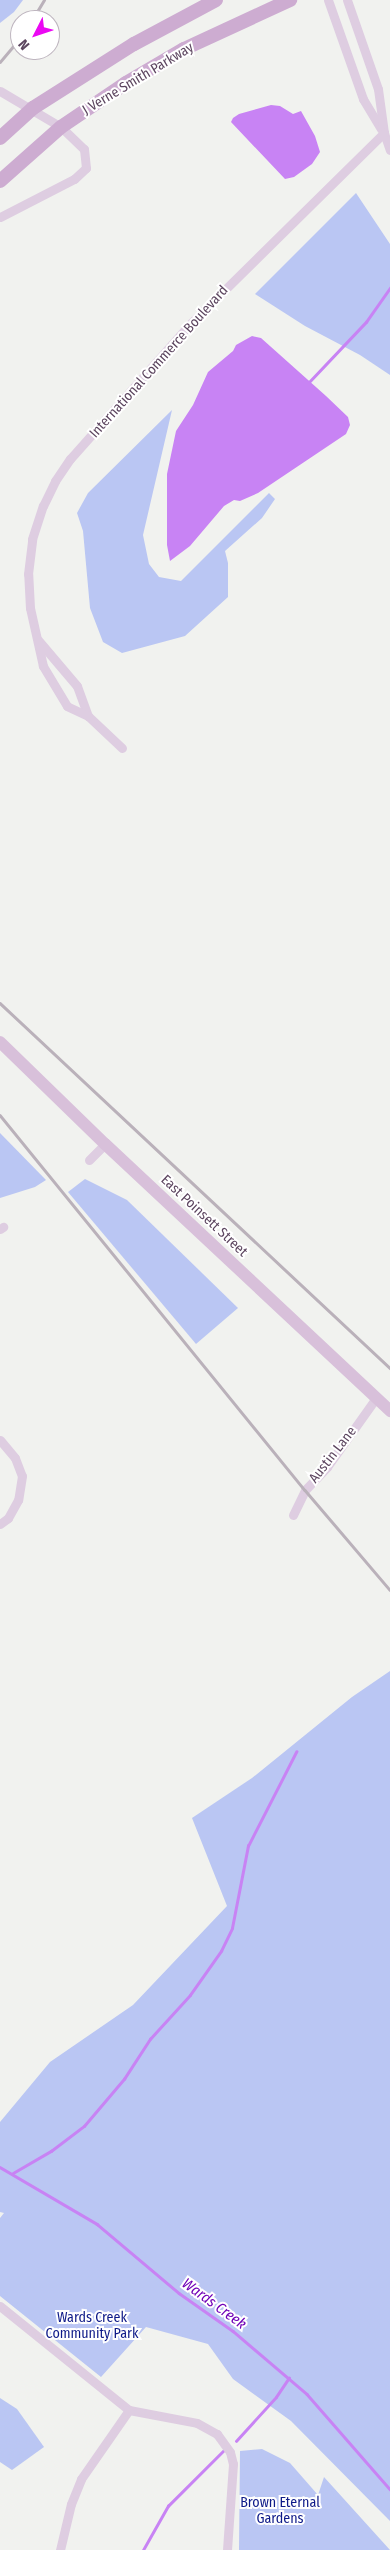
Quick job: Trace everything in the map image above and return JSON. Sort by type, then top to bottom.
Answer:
[{"type":"main road","points":[[0,138],[32,108],[134,44],[216,0]]},
{"type":"main road","name":"J Verne Smith Parkway","points":[[0,181],[62,127],[126,83],[184,49],[290,0]]},
{"type":"main road","name":"East Poinsett Street","points":[[0,1042],[105,1144],[390,1411]]},
{"type":"street","points":[[328,0],[363,99],[384,133]]},
{"type":"street","points":[[347,0],[378,89],[384,133],[390,150]]},
{"type":"street","points":[[0,91],[62,127],[84,149],[86,168],[74,179],[0,217]]},
{"type":"street","name":"International Commerce Boulevard","points":[[122,748],[88,716],[67,706],[43,666],[30,608],[28,582],[32,539],[44,506],[56,481],[70,459],[189,325],[384,133]]},
{"type":"street","name":"International Commerce Boulevard","points":[[36,638],[77,686],[88,716]]},
{"type":"street","points":[[89,1160],[105,1144]]},
{"type":"street","name":"Austin Lane","points":[[293,1515],[306,1490],[327,1467],[376,1398]]},
{"type":"street","points":[[0,1440],[15,1458],[22,1476],[18,1500],[8,1518],[0,1524]]},
{"type":"street","points":[[0,2306],[129,2410],[197,2423],[217,2434],[225,2442],[230,2452],[233,2469],[227,2550]]},
{"type":"street","points":[[60,2550],[78,2485],[129,2410]]},
{"type":"green space","points":[[0,0],[23,0],[16,10],[10,10],[10,15],[0,23]]},
{"type":"green space","points":[[356,193],[390,244],[390,375],[360,355],[305,326],[255,294]]},
{"type":"green space","points":[[172,410],[143,535],[149,564],[159,577],[181,581],[269,493],[275,499],[262,518],[225,551],[228,563],[228,597],[185,636],[122,653],[103,642],[90,608],[83,531],[77,513],[88,493]]},
{"type":"green space","points":[[0,1133],[46,1180],[35,1187],[0,1198]]},
{"type":"green space","points":[[85,1179],[127,1200],[238,1308],[196,1344],[68,1192]]},
{"type":"green space","name":"Wards Creek Community Park","points":[[390,1671],[390,2521],[291,2421],[233,2379],[208,2344],[146,2327],[101,2377],[0,2296],[0,2218],[4,2213],[0,2212],[0,2122],[50,2062],[133,2005],[227,1906],[192,1818],[252,1778],[352,1697]]},
{"type":"green space","points":[[0,2398],[17,2409],[44,2447],[12,2470],[0,2462]]},
{"type":"green space","name":"Brown Eternal Gardens","points":[[262,2449],[290,2463],[318,2495],[324,2477],[390,2550],[239,2550],[240,2451]]},
{"type":"shaded area","points":[[271,105],[280,106],[293,114],[301,111],[315,136],[320,152],[312,164],[294,177],[285,179],[231,122],[239,114]]},
{"type":"shaded area","points":[[252,336],[261,338],[326,396],[348,417],[350,425],[346,434],[258,493],[240,501],[234,500],[224,506],[190,546],[170,561],[167,545],[167,474],[176,431],[193,405],[208,372],[233,351],[236,345]]},
{"type":"waterway","points":[[309,382],[366,322],[390,288]]},
{"type":"waterway","points":[[13,2173],[51,2151],[84,2126],[124,2079],[150,2039],[190,1995],[221,1951],[232,1928],[248,1846],[296,1752]]},
{"type":"waterway","name":"Wards Creek","points":[[0,2167],[97,2224],[179,2293],[233,2331],[307,2394],[390,2489]]},
{"type":"waterway","points":[[236,2441],[276,2397],[289,2378]]},
{"type":"waterway","points":[[143,2550],[168,2506],[224,2450]]},
{"type":"railway","points":[[38,10],[44,0]]},
{"type":"railway","points":[[0,62],[10,50]]},
{"type":"railway","points":[[0,1003],[390,1368]]},
{"type":"railway","points":[[0,1115],[305,1490],[390,1590]]}]
